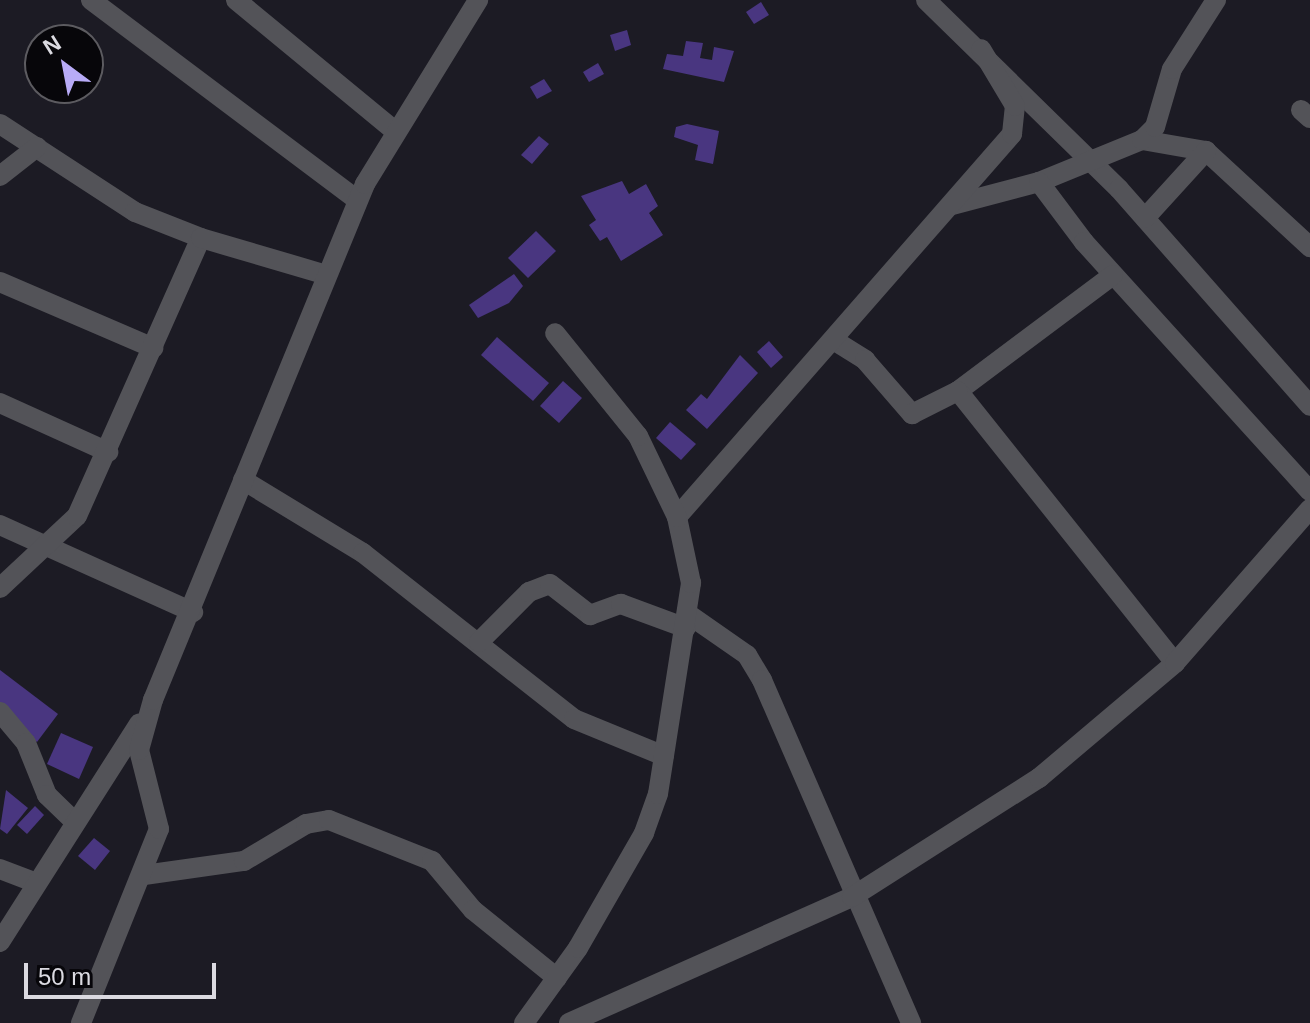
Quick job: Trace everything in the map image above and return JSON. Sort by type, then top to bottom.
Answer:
[{"type":"street","points":[[91,0],[357,200]]},
{"type":"street","points":[[236,0],[395,131]]},
{"type":"street","points":[[926,0],[981,49],[1089,164],[1145,218],[1310,406]]},
{"type":"street","points":[[952,205],[1039,182],[1142,140],[1155,127],[1172,69],[1216,0]]},
{"type":"street","points":[[0,942],[34,882],[153,700],[193,612],[357,200],[467,3]]},
{"type":"street","points":[[677,517],[835,341],[952,205],[1017,123],[1015,106],[981,49]]},
{"type":"street","points":[[0,124],[135,212],[201,238],[327,275]]},
{"type":"street","points":[[1142,140],[1206,151],[1310,247]]},
{"type":"street","points":[[0,176],[37,147]]},
{"type":"street","points":[[1145,218],[1206,151]]},
{"type":"street","points":[[1039,182],[1113,275],[1310,491]]},
{"type":"street","points":[[0,588],[49,548],[77,516],[201,238]]},
{"type":"street","points":[[835,341],[865,360],[912,414],[958,391],[1113,275]]},
{"type":"street","points":[[0,282],[153,348]]},
{"type":"street","points":[[524,1023],[557,978],[644,833],[664,756],[687,621],[689,562],[677,517],[622,411],[555,333]]},
{"type":"street","points":[[958,391],[1175,663]]},
{"type":"street","points":[[0,403],[108,452]]},
{"type":"street","points":[[243,480],[306,512],[479,642],[574,719],[664,756]]},
{"type":"street","points":[[569,1023],[852,897],[1039,778],[1175,663],[1310,509]]},
{"type":"street","points":[[0,525],[193,612]]},
{"type":"street","points":[[479,642],[529,592],[550,584],[590,615],[621,604],[687,621],[755,666],[852,897],[911,1023]]},
{"type":"street","points":[[81,1023],[144,875],[160,816],[139,750],[153,700]]},
{"type":"street","points":[[0,712],[26,743],[47,795],[75,822]]},
{"type":"street","points":[[144,875],[244,861],[306,824],[329,820],[432,861],[473,910],[557,978]]},
{"type":"street","points":[[0,869],[34,882]]},
{"type":"building","points":[[761,2],[769,15],[754,24],[746,12]]},
{"type":"building","points":[[627,30],[631,45],[615,51],[610,35]]},
{"type":"building","points":[[686,41],[703,43],[700,58],[712,60],[714,47],[734,51],[724,82],[663,69],[667,54],[683,56]]},
{"type":"building","points":[[598,63],[604,74],[589,82],[583,72]]},
{"type":"building","points":[[544,79],[552,91],[537,99],[530,87]]},
{"type":"building","points":[[687,124],[719,131],[713,164],[695,160],[698,145],[674,137],[676,127]]},
{"type":"building","points":[[539,136],[549,144],[532,164],[521,155]]},
{"type":"building","points":[[622,181],[629,194],[646,184],[658,206],[649,213],[663,235],[621,261],[607,237],[600,241],[589,225],[596,220],[581,196]]},
{"type":"building","points":[[536,231],[556,251],[528,278],[508,258]]},
{"type":"building","points":[[514,274],[523,286],[509,303],[478,318],[469,305]]},
{"type":"building","points":[[497,337],[549,383],[533,401],[481,355]]},
{"type":"building","points":[[769,341],[783,357],[771,368],[757,352]]},
{"type":"building","points":[[740,355],[758,373],[707,429],[686,410],[701,394],[707,399]]},
{"type":"building","points":[[563,381],[582,398],[559,423],[540,406]]},
{"type":"building","points":[[670,422],[696,444],[681,460],[656,438]]},
{"type":"building","points":[[0,670],[58,714],[37,742],[0,714]]},
{"type":"building","points":[[61,733],[93,747],[79,779],[47,764]]},
{"type":"building","points":[[6,790],[28,808],[7,834],[0,829]]},
{"type":"building","points":[[35,806],[44,815],[27,834],[17,825]]},
{"type":"building","points":[[94,838],[110,851],[95,870],[78,856]]}]
